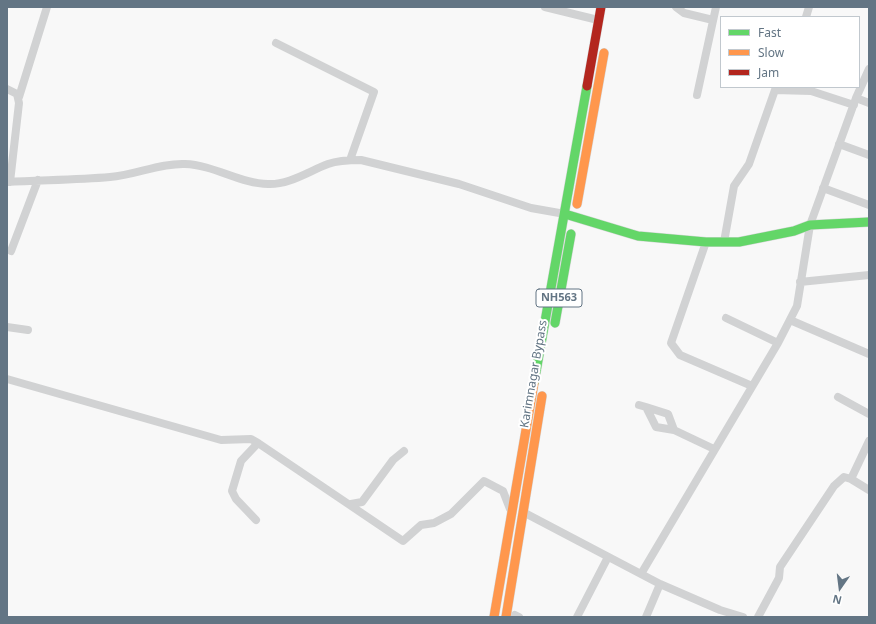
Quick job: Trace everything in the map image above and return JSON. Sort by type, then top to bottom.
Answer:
[{"type":"main road","name":"NH563","points":[[494,617],[555,257],[565,214],[601,7]]},
{"type":"main road","name":"Karimnagar Bypass","points":[[553,333],[591,133],[605,44]]},
{"type":"main road","points":[[565,214],[638,236],[706,242],[739,242],[794,231],[810,225],[869,222]]},
{"type":"main road","name":"Karimnagar Bypass","points":[[514,616],[508,604],[510,589],[549,355]]},
{"type":"main road","points":[[510,589],[514,616]]},
{"type":"street","points":[[47,7],[19,97],[9,182],[110,177],[131,174],[163,166],[194,164],[267,184],[280,183],[329,164],[350,160],[361,160],[459,184],[532,208],[565,214]]},
{"type":"street","points":[[545,7],[598,20]]},
{"type":"street","points":[[676,7],[684,13],[713,20]]},
{"type":"street","points":[[697,95],[716,7]]},
{"type":"street","points":[[276,43],[374,92],[350,160]]},
{"type":"street","points":[[641,574],[778,343],[797,306],[810,225],[839,144],[869,69]]},
{"type":"street","points":[[724,242],[734,186],[749,164],[776,88],[808,89],[855,102],[869,103]]},
{"type":"street","points":[[7,89],[13,91],[19,97]]},
{"type":"street","points":[[839,144],[869,155]]},
{"type":"street","points":[[11,251],[38,180]]},
{"type":"street","points":[[823,188],[869,205]]},
{"type":"street","points":[[706,242],[671,343],[680,355],[752,386]]},
{"type":"street","points":[[800,282],[869,274]]},
{"type":"street","points":[[726,318],[778,343]]},
{"type":"street","points":[[790,320],[869,354]]},
{"type":"street","points":[[7,327],[28,330]]},
{"type":"street","points":[[7,380],[221,440],[251,439],[351,504],[404,542],[422,525],[434,523],[451,514],[484,481],[503,491],[511,510]]},
{"type":"street","points":[[838,397],[869,414]]},
{"type":"street","points":[[674,430],[668,414],[643,406],[656,427],[674,430],[714,449]]},
{"type":"street","points":[[851,478],[869,441]]},
{"type":"street","points":[[256,520],[236,499],[232,491],[241,461],[258,443]]},
{"type":"street","points":[[351,504],[362,502],[393,460],[404,451]]},
{"type":"street","points":[[758,617],[779,578],[780,567],[834,486],[844,477],[851,478],[869,490]]},
{"type":"street","points":[[523,512],[660,584],[720,610],[742,617]]},
{"type":"street","points":[[578,617],[608,557]]},
{"type":"street","points":[[646,617],[660,584]]},
{"type":"traffic: fast","points":[[534,383],[587,86]]},
{"type":"traffic: fast","points":[[565,214],[638,236],[706,242],[739,242],[794,231],[810,225],[869,222]]},
{"type":"traffic: fast","points":[[555,323],[571,234]]},
{"type":"traffic: slow","points":[[577,204],[604,53]]},
{"type":"traffic: slow","points":[[494,617],[534,383]]},
{"type":"traffic: slow","points":[[506,617],[542,396]]},
{"type":"traffic: jam","points":[[587,86],[601,7]]}]
